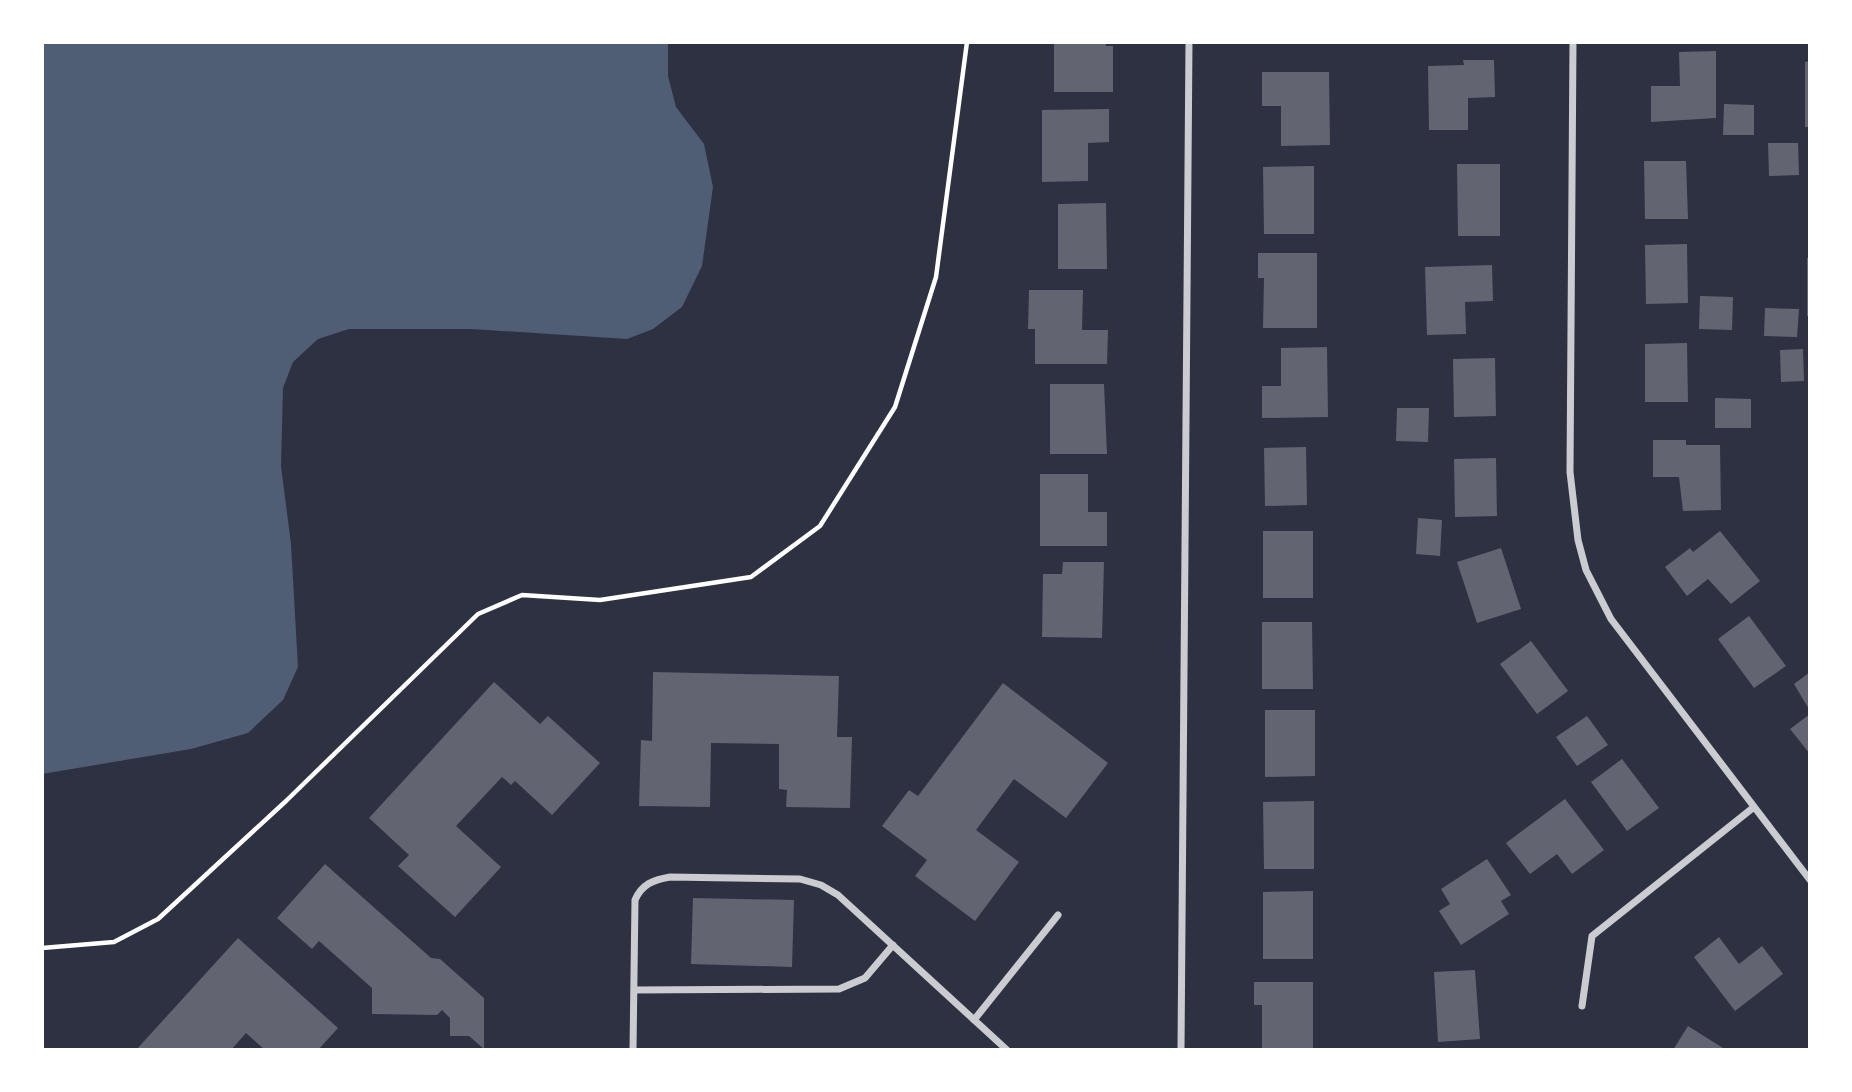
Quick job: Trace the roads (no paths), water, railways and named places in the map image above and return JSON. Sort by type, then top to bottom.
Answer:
[{"type":"street","points":[[1181,1050],[1189,42]]},
{"type":"street","points":[[1573,42],[1570,472],[1578,540],[1586,570],[1611,619],[1810,880]]},
{"type":"street","points":[[1582,1006],[1592,936],[1754,807]]},
{"type":"street","points":[[633,1050],[635,900],[639,889],[654,880],[670,877],[800,879],[821,885],[838,895],[1007,1050]]},
{"type":"street","points":[[974,1020],[1058,915]]},
{"type":"street","points":[[634,990],[839,989],[864,978],[893,945]]},
{"type":"water","points":[[42,42],[668,42],[668,76],[676,107],[704,144],[713,187],[702,266],[682,307],[653,329],[627,339],[471,329],[349,329],[318,339],[293,362],[283,388],[281,466],[291,544],[298,667],[283,700],[248,733],[191,749],[42,774]]}]
